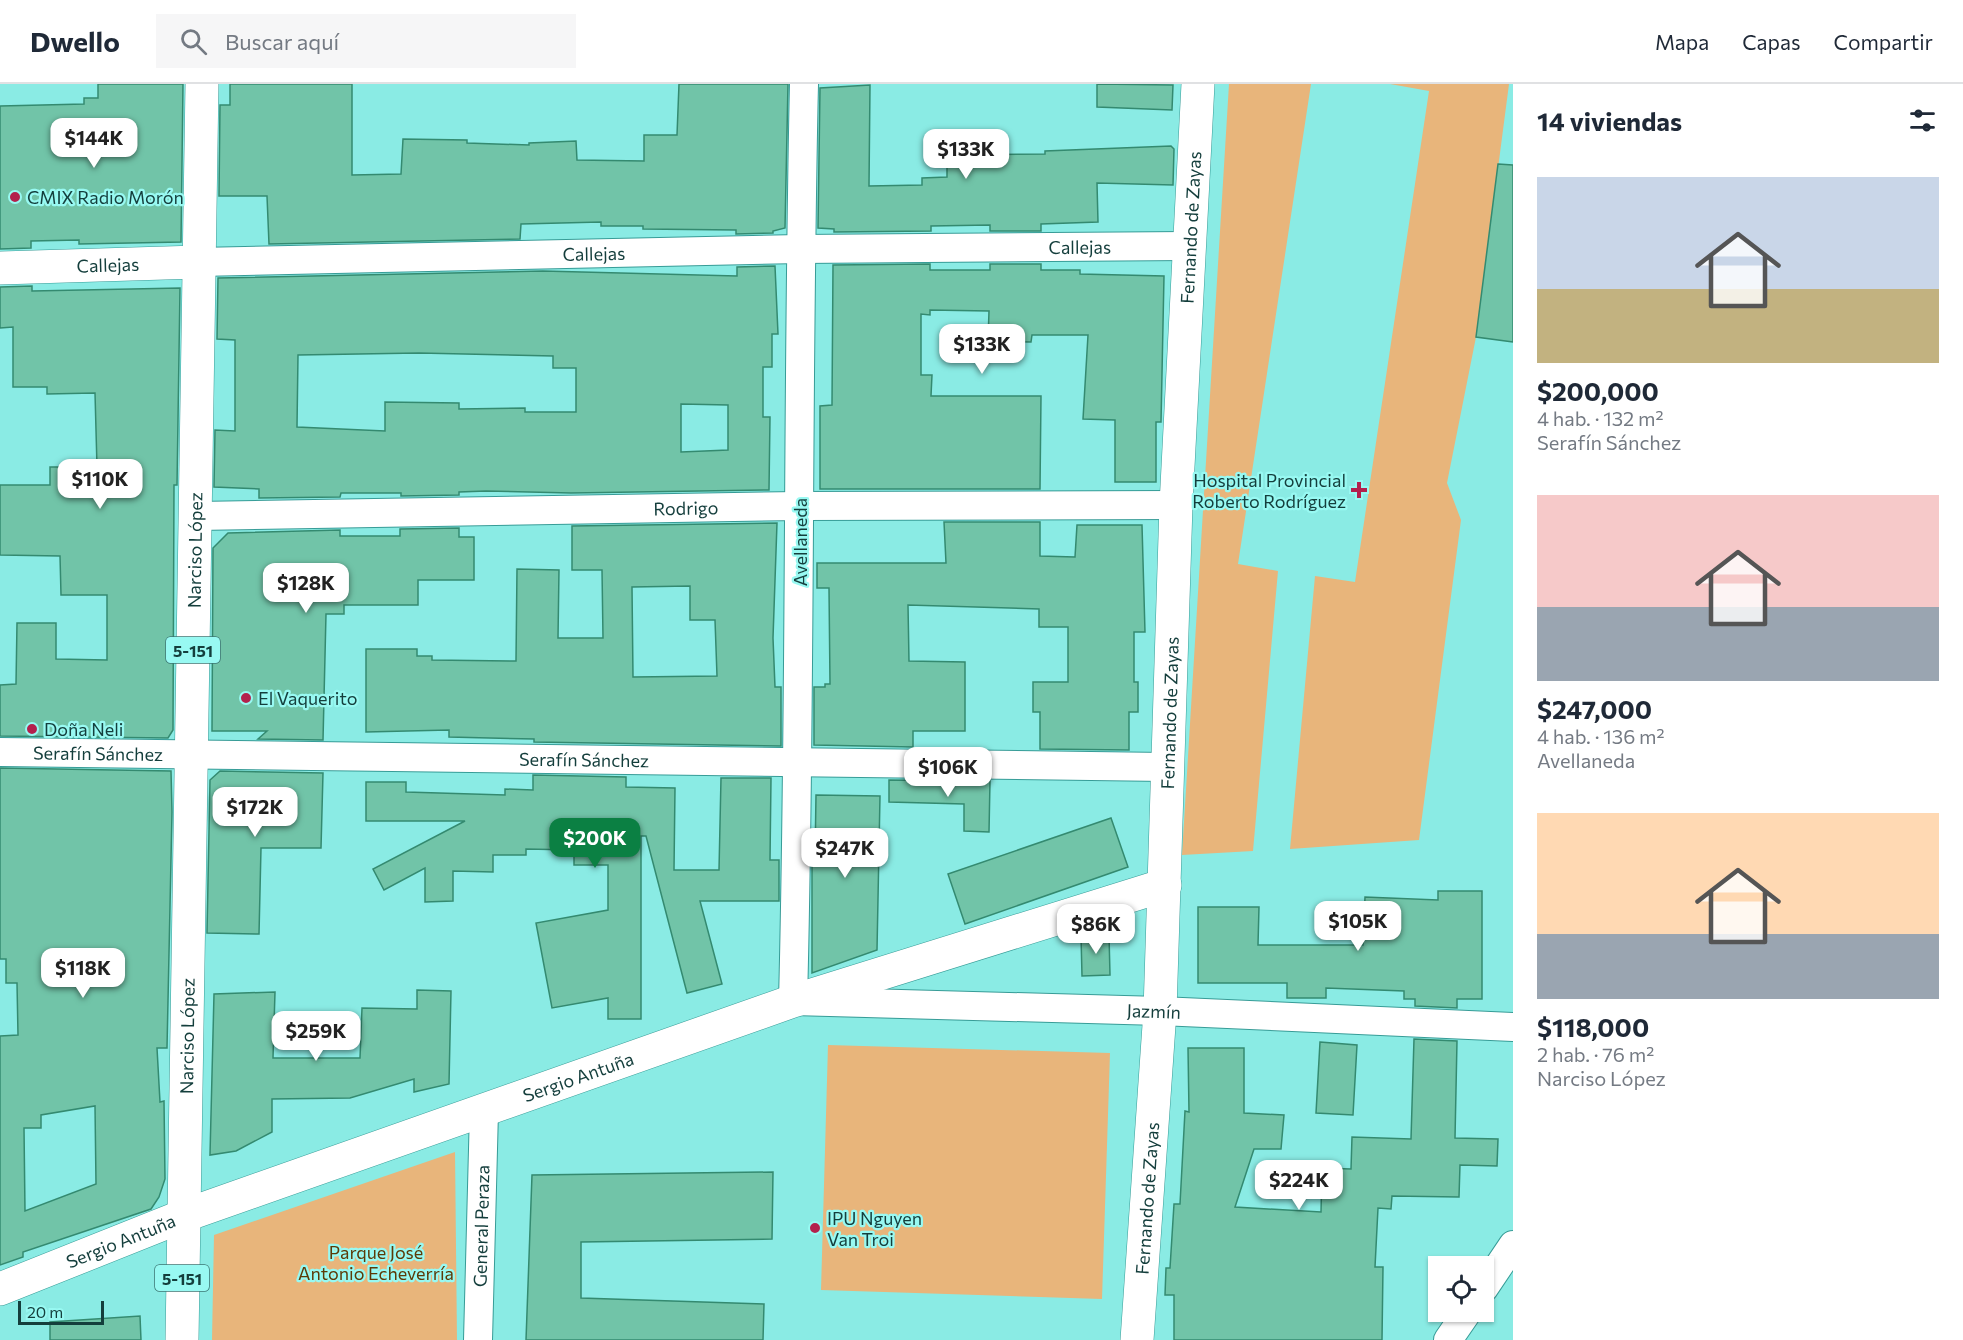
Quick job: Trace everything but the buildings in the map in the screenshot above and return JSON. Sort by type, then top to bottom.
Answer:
[{"type":"street","name":"Narciso López","points":[[182,1340],[190,753],[197,516],[198,262],[202,84]]},
{"type":"street","name":"Avellaneda","points":[[793,1001],[800,763],[800,249],[804,84]]},
{"type":"street","name":"Fernando de Zayas","points":[[1137,1340],[1160,1011],[1176,505],[1198,84]]},
{"type":"street","name":"Callejas","points":[[0,268],[800,249],[1188,246]]},
{"type":"street","name":"Rodrigo","points":[[197,516],[800,506],[1176,505]]},
{"type":"street","name":"Serafín Sánchez","points":[[0,752],[1166,767]]},
{"type":"street","name":"Sergio Antuña","points":[[0,1289],[183,1216],[793,1001],[1165,885]]},
{"type":"street","name":"Jazmín","points":[[793,1001],[1160,1011],[1513,1027]]},
{"type":"street","name":"General Peraza","points":[[478,1340],[484,1111]]},
{"type":"street","points":[[1494,1273],[1513,1245]]},
{"type":"street","points":[[1448,1340],[1460,1322]]},
{"type":"green space","points":[[1229,84],[1311,84],[1238,564],[1278,571],[1253,851],[1182,855]]},
{"type":"green space","points":[[1390,84],[1509,84],[1476,337],[1447,483],[1461,520],[1419,840],[1290,849],[1315,576],[1355,582],[1429,91]]},
{"type":"green space","points":[[828,1045],[1110,1053],[1102,1299],[821,1290]]},
{"type":"green space","name":"Parque José Antonio Echeverría","points":[[455,1152],[457,1340],[212,1340],[214,1235]]},
{"type":"place","name":"CMIX Radio Morón","points":[[15,197]]},
{"type":"place","name":"Hospital Provincial Roberto Rodríguez","points":[[1359,490]]},
{"type":"place","name":"El Vaquerito","points":[[246,698]]},
{"type":"place","name":"Doña Neli","points":[[32,729]]},
{"type":"place","name":"IPU Nguyen Van Troi","points":[[815,1228]]}]
